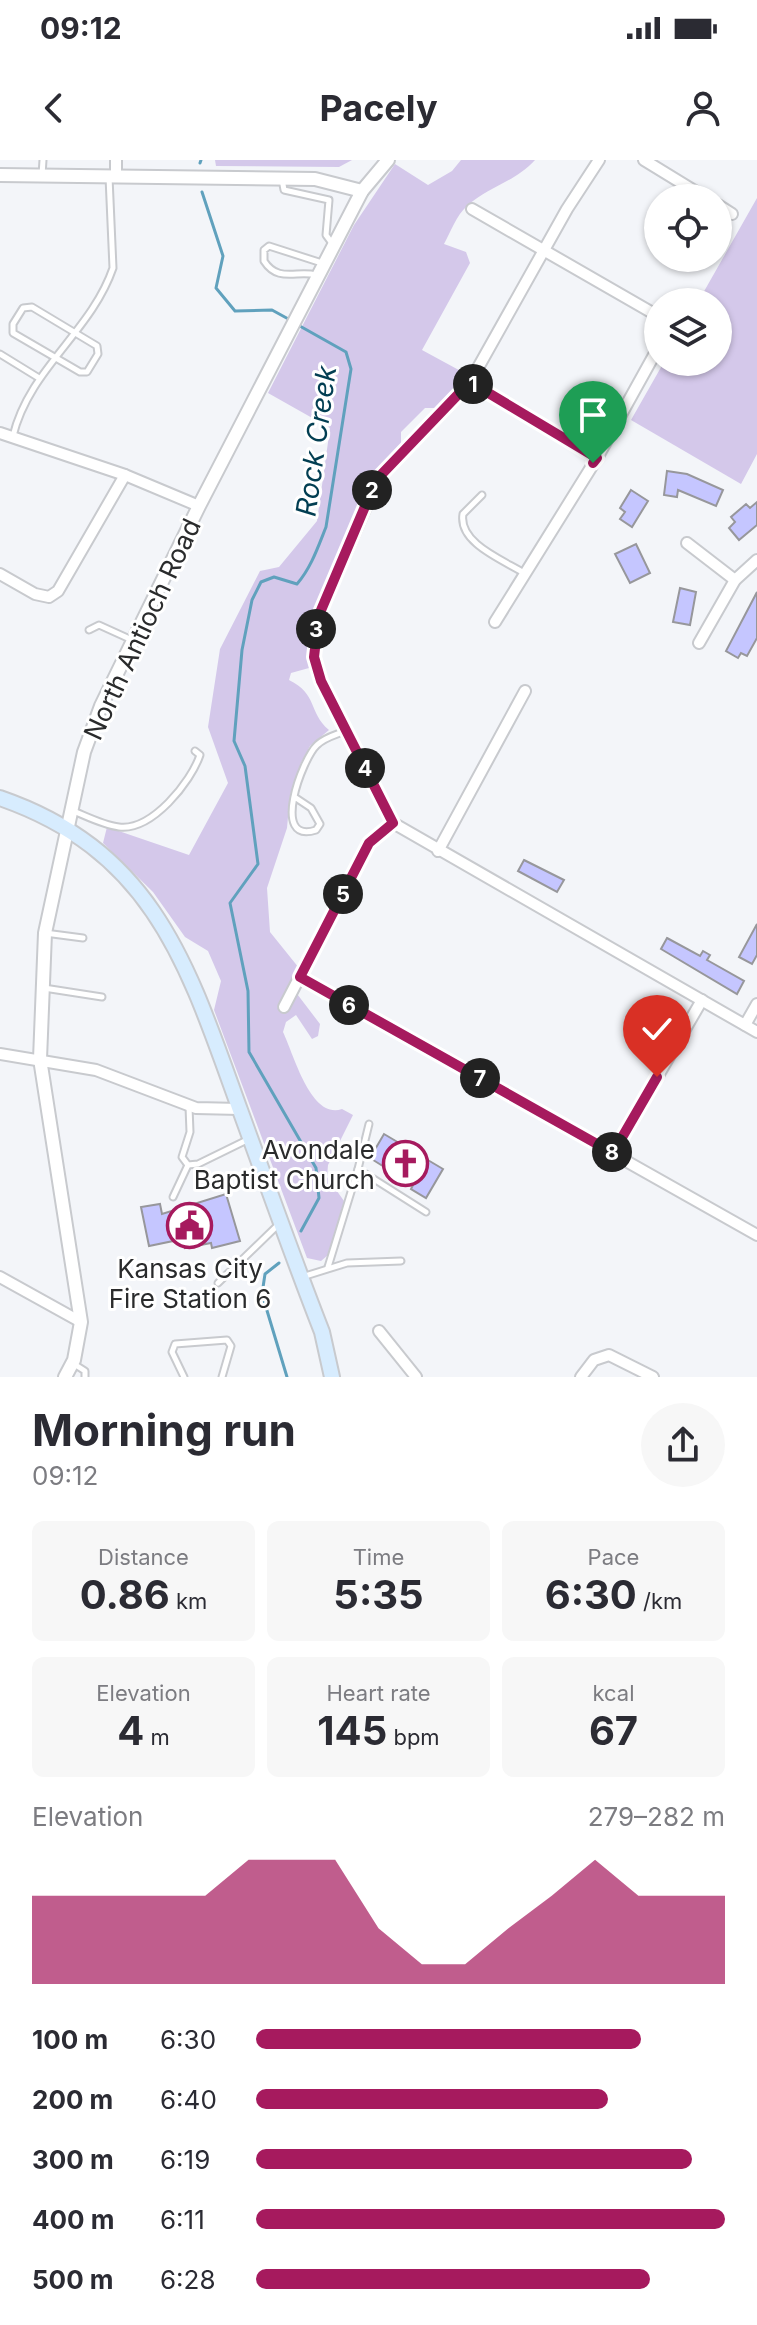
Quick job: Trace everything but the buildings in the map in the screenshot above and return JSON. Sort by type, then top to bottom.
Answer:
[{"type":"main road","points":[[0,798],[30,808],[66,828],[121,871],[157,913],[193,980],[322,1332],[332,1377]]},
{"type":"street","points":[[113,177],[116,160]]},
{"type":"street","name":"North Antioch Road","points":[[65,1377],[72,1363],[81,1322],[40,1059],[45,933],[70,810],[101,706],[199,506],[362,191],[388,160]]},
{"type":"street","points":[[599,160],[543,251],[470,382],[379,477],[319,615],[314,649],[316,669],[393,823],[757,1032]]},
{"type":"street","points":[[644,160],[683,184]]},
{"type":"street","points":[[0,175],[315,179],[362,191]]},
{"type":"street","points":[[472,209],[644,308]]},
{"type":"street","points":[[495,622],[597,458],[644,373]]},
{"type":"street","points":[[470,382],[597,458]]},
{"type":"street","points":[[0,433],[125,475],[199,506]]},
{"type":"street","points":[[0,574],[35,594],[49,597],[58,591],[125,475]]},
{"type":"street","points":[[687,543],[735,580]]},
{"type":"street","points":[[699,643],[735,580],[757,560]]},
{"type":"street","points":[[438,851],[525,691]]},
{"type":"street","points":[[284,1007],[369,843],[393,823]]},
{"type":"street","points":[[300,977],[757,1235]]},
{"type":"street","points":[[613,1153],[702,1000]]},
{"type":"street","points":[[745,1025],[757,1004]]},
{"type":"street","points":[[0,1054],[40,1059],[123,1078],[189,1107],[240,1109]]},
{"type":"street","points":[[0,1277],[81,1322]]},
{"type":"street","points":[[379,1331],[416,1377]]},
{"type":"street","points":[[581,1377],[594,1360],[609,1355],[653,1377]]},
{"type":"lane","points":[[42,176],[43,160]]},
{"type":"lane","points":[[13,437],[19,412],[39,378],[74,332],[85,323],[113,268],[113,177]]},
{"type":"lane","points":[[282,179],[284,190],[329,200],[326,235],[334,247]]},
{"type":"lane","points":[[319,277],[303,272],[286,276],[273,270],[264,261],[264,250],[269,246],[326,264]]},
{"type":"lane","points":[[32,307],[74,332],[97,346],[98,354],[87,372],[80,372],[13,333],[13,324],[23,308],[32,307]]},
{"type":"lane","points":[[0,354],[39,378]]},
{"type":"lane","points":[[482,495],[463,514],[465,531],[475,542],[524,573]]},
{"type":"lane","points":[[89,630],[99,625],[133,641]]},
{"type":"lane","points":[[296,798],[319,819],[314,832],[300,830],[292,821],[291,806],[309,755],[323,740],[346,731]]},
{"type":"lane","points":[[70,810],[119,827],[141,822],[165,806],[189,780],[200,755],[195,751]]},
{"type":"lane","points":[[45,933],[83,938]]},
{"type":"lane","points":[[41,987],[102,997]]},
{"type":"lane","points":[[188,1165],[182,1157],[190,1132],[189,1107]]},
{"type":"lane","points":[[328,1267],[369,1124]]},
{"type":"lane","points":[[188,1165],[198,1164],[250,1138]]},
{"type":"lane","points":[[173,1197],[188,1165]]},
{"type":"lane","points":[[358,1169],[426,1212]]},
{"type":"lane","points":[[218,1283],[281,1223]]},
{"type":"lane","points":[[301,1277],[328,1267],[376,1259],[401,1261]]},
{"type":"lane","points":[[184,1377],[172,1352],[175,1344],[227,1340],[231,1346],[222,1377]]},
{"type":"lane","points":[[72,1363],[85,1371],[85,1377]]},
{"type":"shaded area","points":[[215,160],[352,160],[339,167],[216,166]]},
{"type":"shaded area","points":[[461,160],[535,160],[519,174],[467,206],[444,244],[466,252],[470,263],[422,350],[468,375],[437,408],[425,408],[401,432],[401,445],[367,489],[314,614],[308,639],[309,668],[291,673],[289,680],[305,691],[318,717],[329,730],[310,746],[301,763],[290,795],[287,828],[267,888],[270,932],[299,968],[291,986],[320,1024],[318,1036],[312,1039],[296,1015],[286,1022],[283,1032],[313,1096],[331,1110],[342,1109],[353,1115],[328,1165],[327,1177],[344,1201],[328,1255],[321,1261],[307,1258],[214,1010],[221,981],[208,951],[185,937],[153,892],[103,843],[107,827],[189,855],[228,783],[208,727],[220,649],[260,571],[279,567],[317,521],[330,428],[268,393],[354,225],[395,164],[428,185],[452,171]]},
{"type":"shaded area","points":[[757,198],[757,454],[741,484],[631,420],[656,376],[732,376],[732,288],[706,288],[715,272],[732,272],[732,242]]},
{"type":"waterway","name":"Rock Creek","points":[[202,192],[223,256],[216,288],[235,311],[272,310],[292,321]]},
{"type":"waterway","name":"Rock Creek","points":[[298,325],[346,352],[351,369],[326,527],[317,550],[297,584],[274,577],[261,582],[252,600],[242,650],[234,741],[245,766],[258,864],[230,903],[248,991],[249,1052],[316,1168],[319,1198],[301,1231]]},
{"type":"waterway","name":"Rock Creek","points":[[279,1263],[265,1274],[262,1294],[287,1377]]},
{"type":"place","name":"Avondale Baptist Church","points":[[406,1164]]},
{"type":"place","name":"Kansas City Fire Station 6","points":[[190,1225]]},
{"type":"route","points":[[593,463],[597,458],[470,382],[379,477],[353,530],[319,615],[314,657],[321,681],[393,823],[369,843],[300,977],[613,1153],[657,1077]]}]
